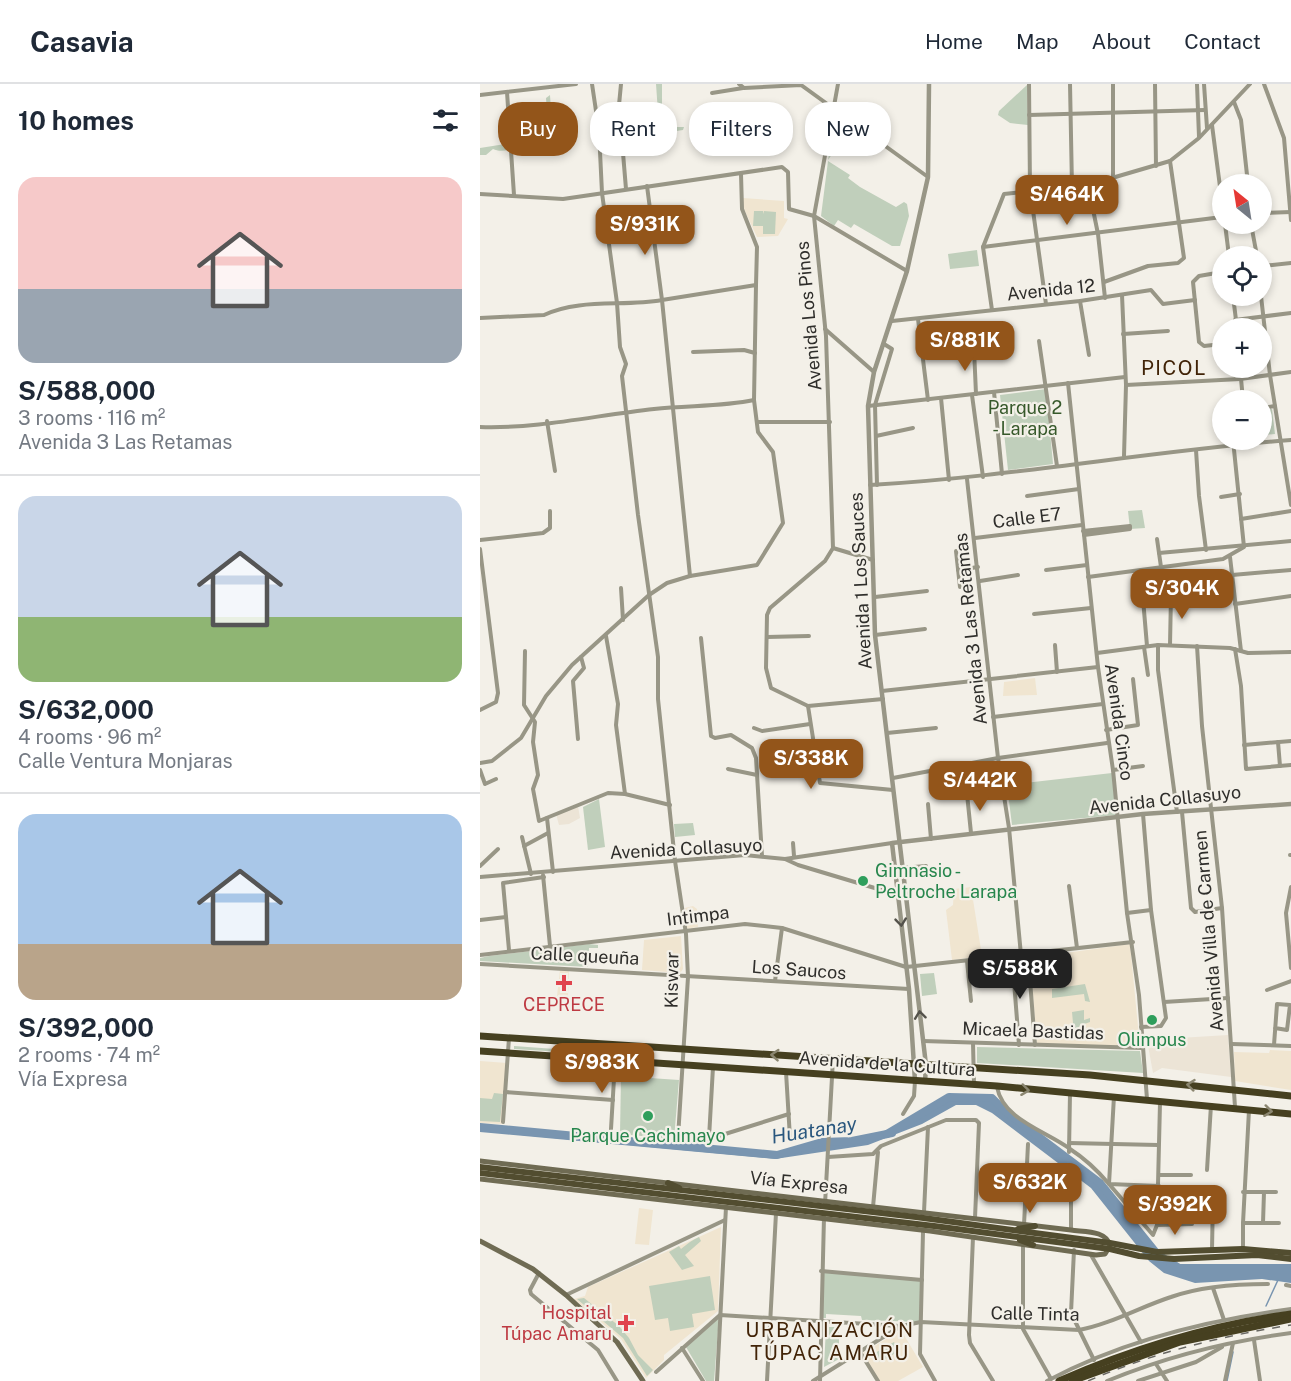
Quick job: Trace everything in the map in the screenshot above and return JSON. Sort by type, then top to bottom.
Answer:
[{"type":"highway","name":"Avenida de la Cultura","points":[[480,1036],[974,1068],[1147,1081],[1291,1096]]},
{"type":"highway","name":"Avenida de la Cultura","points":[[480,1051],[997,1086],[1211,1104],[1291,1114]]},
{"type":"highway","points":[[1053,1380],[1179,1336],[1243,1321],[1291,1314]]},
{"type":"highway","points":[[1072,1381],[1180,1342],[1291,1319]]},
{"type":"main road","name":"Vía Expresa","points":[[480,1161],[668,1183],[825,1210],[920,1221],[933,1223],[973,1237],[1074,1250],[1091,1255]]},
{"type":"main road","name":"Vía Expresa","points":[[480,1167],[1110,1246],[1167,1259],[1257,1255],[1291,1259]]},
{"type":"main road","name":"Vía Expresa","points":[[480,1173],[613,1185]]},
{"type":"main road","name":"Vía Expresa","points":[[480,1179],[776,1213],[873,1207],[920,1221]]},
{"type":"main road","points":[[613,1185],[633,1179]]},
{"type":"main road","points":[[668,1183],[684,1194]]},
{"type":"main road","points":[[613,1185],[631,1196]]},
{"type":"main road","points":[[667,1200],[684,1194]]},
{"type":"main road","name":"Vía Expresa","points":[[933,1223],[975,1218],[1071,1230],[1102,1235],[1110,1246]]},
{"type":"main road","points":[[1010,1233],[1035,1226]]},
{"type":"main road","points":[[1010,1233],[1033,1245]]},
{"type":"main road","points":[[480,1241],[539,1273],[566,1295],[617,1342],[643,1381]]},
{"type":"main road","points":[[1091,1255],[1100,1255],[1110,1246]]},
{"type":"main road","name":"Vía Expresa","points":[[1138,1253],[1243,1249],[1291,1253]]},
{"type":"street","points":[[480,95],[576,84]]},
{"type":"street","name":"Kiswar","points":[[592,84],[599,130],[602,193],[617,303],[620,347],[626,364],[622,376],[658,657],[658,699],[675,861],[686,932],[688,976],[678,1136],[680,1139],[709,1138]]},
{"type":"street","points":[[621,84],[619,105],[626,189]]},
{"type":"street","points":[[740,84],[744,88]]},
{"type":"street","name":"Avenida Los Pinos","points":[[836,102],[838,84]]},
{"type":"street","name":"Avenida 1 Los Sauces","points":[[925,1082],[926,1065],[875,635],[868,406],[874,372],[907,271],[928,177],[929,84]]},
{"type":"street","points":[[1029,84],[1030,189],[1039,240],[1046,304]]},
{"type":"street","points":[[1070,84],[1072,187]]},
{"type":"street","points":[[1113,84],[1113,179]]},
{"type":"street","points":[[1155,84],[1156,166]]},
{"type":"street","points":[[1197,84],[1198,138]]},
{"type":"street","points":[[1204,84],[1207,129]]},
{"type":"street","points":[[1264,84],[1284,138],[1290,179],[1291,220]]},
{"type":"street","points":[[711,93],[744,88],[801,85],[823,102]]},
{"type":"street","points":[[992,310],[983,248],[999,201],[1006,193],[1088,185],[1170,161],[1198,138],[1248,85]]},
{"type":"street","points":[[507,92],[514,195]]},
{"type":"street","points":[[1234,102],[1241,120],[1247,174]]},
{"type":"street","points":[[1029,115],[1205,110]]},
{"type":"street","points":[[1211,124],[1218,174]]},
{"type":"street","points":[[891,151],[928,177]]},
{"type":"street","name":"Avenida Los Pinos","points":[[826,156],[814,216],[825,329],[833,548]]},
{"type":"street","points":[[1104,282],[1148,266],[1182,261],[1185,255],[1170,161]]},
{"type":"street","points":[[480,194],[563,199],[786,168],[789,209],[814,216],[907,271]]},
{"type":"street","points":[[480,763],[492,761],[527,732],[533,718],[557,681],[580,657],[649,595],[668,583],[690,576],[757,565],[782,528],[783,518],[773,452],[759,432],[754,400],[757,260],[754,237],[742,209],[741,174]]},
{"type":"street","points":[[1088,185],[1098,234],[1105,298]]},
{"type":"street","points":[[647,186],[674,408],[690,576]]},
{"type":"street","points":[[1272,213],[1291,212]]},
{"type":"street","points":[[983,248],[1212,219]]},
{"type":"street","points":[[1272,265],[1291,262]]},
{"type":"street","points":[[1212,274],[1194,279],[1201,345],[1212,344]]},
{"type":"street","points":[[480,318],[544,315],[554,310],[594,304],[662,300],[756,285]]},
{"type":"street","name":"Avenida 12","points":[[891,321],[1080,301],[1148,291],[1154,291],[1162,304],[1195,300]]},
{"type":"street","points":[[1122,295],[1126,385],[1124,457]]},
{"type":"street","points":[[1080,301],[1089,355]]},
{"type":"street","points":[[1262,306],[1263,318]]},
{"type":"street","points":[[1246,318],[1291,313]]},
{"type":"street","points":[[918,319],[928,400]]},
{"type":"street","points":[[825,329],[874,372]]},
{"type":"street","points":[[1123,334],[1168,331]]},
{"type":"street","points":[[1038,341],[1057,466]]},
{"type":"street","points":[[877,485],[875,405],[892,349],[884,344]]},
{"type":"street","points":[[974,349],[974,394],[983,477]]},
{"type":"street","points":[[693,352],[744,350],[755,353]]},
{"type":"street","points":[[1272,375],[1291,372]]},
{"type":"street","points":[[868,406],[1125,377]]},
{"type":"street","points":[[1126,385],[1248,378]]},
{"type":"street","points":[[1270,378],[1291,505]]},
{"type":"street","points":[[1240,379],[1242,390]]},
{"type":"street","name":"Avenida Cinco","points":[[1068,383],[1091,608],[1107,744],[1113,770],[1127,913],[1133,942],[1147,1099]]},
{"type":"street","points":[[994,392],[1002,474]]},
{"type":"street","points":[[941,398],[949,480]]},
{"type":"street","points":[[480,427],[674,408],[727,406],[754,400]]},
{"type":"street","points":[[547,422],[555,471]]},
{"type":"street","points":[[757,422],[830,422]]},
{"type":"street","points":[[876,436],[913,428]]},
{"type":"street","points":[[1272,442],[1291,440]]},
{"type":"street","points":[[869,485],[967,479],[1075,463],[1212,448]]},
{"type":"street","points":[[1196,450],[1206,550]]},
{"type":"street","points":[[1234,450],[1244,547]]},
{"type":"street","name":"Avenida 3 Las Retamas","points":[[967,479],[980,580],[993,717],[1009,828],[1021,955]]},
{"type":"street","points":[[1027,496],[1079,489]]},
{"type":"street","points":[[1221,497],[1240,494]]},
{"type":"street","points":[[480,540],[543,533],[550,528],[550,511]]},
{"type":"street","points":[[1241,519],[1291,512]]},
{"type":"street","name":"Calle E7","points":[[975,538],[1082,525]]},
{"type":"street","points":[[1130,526],[1130,529],[1083,533],[1130,526]]},
{"type":"street","points":[[1157,539],[1161,567]]},
{"type":"street","points":[[1159,553],[1291,541]]},
{"type":"street","points":[[1088,577],[1230,557],[1244,547]]},
{"type":"street","points":[[873,560],[833,548],[825,561],[771,608],[767,615],[766,668],[771,688],[808,706],[884,699]]},
{"type":"street","points":[[480,549],[498,693],[496,702],[480,710]]},
{"type":"street","points":[[956,551],[960,587]]},
{"type":"street","points":[[1230,557],[1241,651]]},
{"type":"street","points":[[1046,570],[1087,565]]},
{"type":"street","points":[[958,570],[978,567]]},
{"type":"street","points":[[1232,575],[1291,570]]},
{"type":"street","points":[[980,580],[1018,574]]},
{"type":"street","points":[[1142,587],[1148,675]]},
{"type":"street","points":[[621,588],[623,620]]},
{"type":"street","points":[[875,597],[927,591]]},
{"type":"street","points":[[1170,645],[1171,595]]},
{"type":"street","points":[[1235,604],[1291,596]]},
{"type":"street","points":[[1034,614],[1091,608]]},
{"type":"street","points":[[875,635],[925,628]]},
{"type":"street","points":[[606,636],[618,704],[616,725],[625,794]]},
{"type":"street","points":[[767,638],[809,636]]},
{"type":"street","points":[[701,638],[711,736],[715,738],[731,735],[752,748],[757,775],[762,856]]},
{"type":"street","points":[[1055,645],[1058,672]]},
{"type":"street","points":[[1158,645],[1158,670],[1191,908],[1195,912],[1222,908]]},
{"type":"street","points":[[1097,654],[1158,645],[1291,652]]},
{"type":"street","name":"Avenida Villa de Carmen","points":[[1197,646],[1202,726],[1213,809],[1222,908],[1235,1107]]},
{"type":"street","points":[[1235,649],[1241,686],[1246,769],[1291,765]]},
{"type":"street","points":[[525,651],[524,705],[533,718],[533,742],[538,775],[533,789],[538,819],[541,822],[600,795],[625,794],[670,805]]},
{"type":"street","points":[[578,739],[573,681],[584,668],[580,657]]},
{"type":"street","points":[[882,691],[1098,667]]},
{"type":"street","points":[[1106,730],[1138,725],[1133,680]]},
{"type":"street","points":[[993,717],[1103,704]]},
{"type":"street","points":[[808,706],[820,783],[893,790]]},
{"type":"street","points":[[754,728],[762,731],[810,724]]},
{"type":"street","points":[[887,734],[936,728]]},
{"type":"street","points":[[1244,745],[1291,741]]},
{"type":"street","points":[[1278,742],[1280,766]]},
{"type":"street","points":[[892,778],[998,758],[1107,744]]},
{"type":"street","points":[[1113,770],[1143,766]]},
{"type":"street","points":[[728,769],[757,775]]},
{"type":"street","points":[[480,770],[485,784],[496,779]]},
{"type":"street","points":[[966,794],[971,833]]},
{"type":"street","points":[[928,804],[931,839]]},
{"type":"street","name":"Avenida Collasuyo","points":[[480,877],[543,875],[554,872],[745,855],[785,859],[1009,828],[1118,819],[1143,814],[1291,804]]},
{"type":"street","points":[[1141,1028],[1163,1024],[1166,1018],[1151,910],[1143,814]]},
{"type":"street","points":[[547,818],[554,872]]},
{"type":"street","points":[[524,846],[548,833]]},
{"type":"street","points":[[522,837],[531,874]]},
{"type":"street","points":[[793,843],[794,856]]},
{"type":"street","points":[[892,843],[915,1064],[914,1096],[903,1114]]},
{"type":"street","points":[[480,866],[498,849]]},
{"type":"street","points":[[785,859],[798,866],[898,896]]},
{"type":"street","points":[[902,868],[926,866]]},
{"type":"street","points":[[510,951],[504,882],[543,875],[550,946]]},
{"type":"street","points":[[1069,886],[1077,948]]},
{"type":"street","points":[[1291,887],[1286,913],[1291,968]]},
{"type":"street","points":[[1127,913],[1151,910]]},
{"type":"street","points":[[480,920],[506,917]]},
{"type":"street","name":"Intimpa","points":[[480,955],[745,924],[782,928],[906,967],[1133,942]]},
{"type":"street","points":[[775,981],[782,928]]},
{"type":"street","points":[[1028,954],[1035,1045]]},
{"type":"street","points":[[1012,956],[1019,1045]]},
{"type":"street","points":[[967,962],[971,1001]]},
{"type":"street","name":"Calle queuña","points":[[480,964],[688,976]]},
{"type":"street","name":"Los Saucos","points":[[688,976],[909,989]]},
{"type":"street","points":[[1267,990],[1291,981]]},
{"type":"street","points":[[1164,1002],[1228,998]]},
{"type":"street","points":[[1274,1045],[1275,1028],[1277,1004],[1290,1005],[1287,1030],[1275,1028]]},
{"type":"street","points":[[503,1122],[509,1038]]},
{"type":"street","name":"Micaela Bastidas","points":[[923,1041],[1142,1048]]},
{"type":"street","points":[[973,1043],[974,1085]]},
{"type":"street","points":[[1232,1044],[1291,1046]]},
{"type":"street","points":[[611,1129],[616,1045]]},
{"type":"street","points":[[817,1380],[833,1059]]},
{"type":"street","points":[[713,1067],[709,1138],[789,1114]]},
{"type":"street","points":[[786,1071],[790,1138]]},
{"type":"street","points":[[997,1086],[1001,1103],[1008,1110],[1051,1139],[1069,1148],[1109,1184],[1149,1233],[1154,1234],[1157,1225],[1161,1100]]},
{"type":"street","points":[[505,1092],[613,1100]]},
{"type":"street","points":[[1069,1148],[1070,1093]]},
{"type":"street","points":[[1109,1184],[1114,1096]]},
{"type":"street","points":[[1207,1170],[1211,1104]]},
{"type":"street","points":[[1243,1249],[1243,1192],[1249,1109]]},
{"type":"street","points":[[873,1207],[878,1152],[881,1146],[946,1120],[976,1120],[979,1123],[975,1218]]},
{"type":"street","points":[[928,1126],[920,1221],[922,1280],[920,1354],[935,1381]]},
{"type":"street","points":[[1069,1148],[1111,1142],[1158,1145]]},
{"type":"street","points":[[1024,1225],[1028,1144]]},
{"type":"street","points":[[828,1157],[878,1152]]},
{"type":"street","points":[[1159,1175],[1191,1175]]},
{"type":"street","points":[[1071,1184],[1071,1230]]},
{"type":"street","points":[[1109,1184],[1159,1186]]},
{"type":"street","points":[[1243,1192],[1276,1192]]},
{"type":"street","points":[[1263,1223],[1264,1192]]},
{"type":"street","points":[[1212,1251],[1213,1196]]},
{"type":"street","points":[[1158,1201],[1193,1198]]},
{"type":"street","points":[[717,1381],[726,1207]]},
{"type":"street","points":[[767,1381],[776,1213]]},
{"type":"street","points":[[566,1295],[725,1220]]},
{"type":"street","points":[[1243,1223],[1279,1223]]},
{"type":"street","points":[[1157,1225],[1191,1224]]},
{"type":"street","points":[[973,1237],[970,1343],[993,1381]]},
{"type":"street","points":[[1023,1243],[1023,1329],[1053,1380],[1094,1360],[1141,1342],[1224,1320],[1291,1309]]},
{"type":"street","points":[[1074,1250],[1071,1313],[1094,1360]]},
{"type":"street","points":[[1091,1255],[1141,1342]]},
{"type":"street","points":[[821,1271],[922,1280]]},
{"type":"street","points":[[539,1273],[530,1290],[531,1294],[598,1350],[617,1381]]},
{"type":"street","name":"Calle Tinta","points":[[720,1315],[819,1322],[880,1322],[901,1326],[921,1323],[1079,1330],[1098,1326],[1126,1313],[1172,1297],[1213,1288],[1269,1284]]},
{"type":"street","points":[[1213,1288],[1224,1320]]},
{"type":"street","points":[[656,1372],[720,1315]]},
{"type":"street","name":"Calle Tinta","points":[[817,1380],[901,1326]]},
{"type":"street","points":[[1109,1381],[1156,1364],[1225,1345],[1291,1333]]},
{"type":"street","points":[[1254,1340],[1260,1381]]},
{"type":"street","points":[[1225,1381],[1233,1343]]},
{"type":"street","points":[[1138,1381],[1204,1359],[1225,1345]]},
{"type":"street","points":[[682,1348],[703,1381]]},
{"type":"street","points":[[860,1352],[878,1381]]},
{"type":"street","points":[[1156,1364],[1167,1381]]},
{"type":"shaded area","points":[[743,198],[784,201],[784,218],[788,219],[778,236],[757,237],[743,207]]},
{"type":"shaded area","points":[[1035,678],[1037,695],[1003,696],[1004,682]]},
{"type":"shaded area","points":[[578,806],[580,818],[569,824],[559,825],[556,814]]},
{"type":"shaded area","points":[[971,887],[982,956],[952,960],[946,910],[953,905],[954,889]]},
{"type":"shaded area","points":[[693,906],[697,909],[698,927],[686,929],[685,908]]},
{"type":"shaded area","points":[[681,936],[683,969],[680,973],[642,970],[644,940]]},
{"type":"shaded area","points":[[1130,944],[1140,1047],[1037,1044],[1030,958]]},
{"type":"shaded area","name":"CEPRECE","points":[[560,970],[569,970],[568,997],[557,996]]},
{"type":"shaded area","points":[[1228,1035],[1231,1077],[1162,1068],[1153,1073],[1147,1040]]},
{"type":"shaded area","points":[[1270,1050],[1291,1051],[1291,1090],[1235,1081],[1234,1052],[1269,1053]]},
{"type":"shaded area","points":[[480,1061],[507,1063],[502,1124],[480,1123]]},
{"type":"shaded area","points":[[639,1208],[653,1210],[649,1245],[635,1244]]},
{"type":"shaded area","points":[[721,1227],[718,1311],[664,1355],[664,1360],[646,1378],[621,1339],[574,1299],[585,1296],[588,1287]]},
{"type":"shaded area","points":[[901,1330],[923,1367],[898,1381],[879,1381],[863,1353]]},
{"type":"green space","points":[[656,84],[662,84],[662,102],[657,102]]},
{"type":"green space","points":[[1027,85],[1028,125],[1010,123],[998,115],[999,111]]},
{"type":"green space","points":[[550,95],[550,102],[546,102],[546,98]]},
{"type":"green space","points":[[498,145],[498,150],[493,149],[486,155],[480,155],[480,148]]},
{"type":"green space","points":[[828,161],[850,175],[848,178],[860,187],[896,207],[904,202],[907,204],[909,216],[900,246],[892,246],[854,224],[851,228],[838,220],[834,226],[821,216]]},
{"type":"green space","points":[[754,211],[763,211],[763,214],[764,211],[776,212],[775,234],[763,234],[763,226],[753,226]]},
{"type":"green space","points":[[977,250],[979,266],[950,269],[948,254]]},
{"type":"green space","name":"Parque 2 - Larapa","points":[[1046,389],[1053,464],[1008,470],[1000,395]]},
{"type":"green space","points":[[1272,409],[1275,434],[1272,434]]},
{"type":"green space","points":[[1142,510],[1145,528],[1130,529],[1128,511]]},
{"type":"green space","points":[[1112,773],[1116,815],[1012,825],[1007,785]]},
{"type":"green space","points":[[599,799],[605,847],[588,850],[583,807]]},
{"type":"green space","points":[[693,823],[695,835],[675,837],[674,824]]},
{"type":"green space","points":[[589,944],[598,945],[598,948],[589,948],[588,967],[480,961],[480,958],[489,956]]},
{"type":"green space","points":[[934,973],[937,994],[922,996],[920,974]]},
{"type":"green space","points":[[1085,984],[1090,1002],[1085,1001],[1084,994],[1052,998],[1052,989]]},
{"type":"green space","points":[[1084,1010],[1084,1020],[1090,1018],[1090,1022],[1079,1026],[1081,1030],[1074,1034],[1072,1012]]},
{"type":"green space","points":[[514,1046],[610,1053],[609,1055],[514,1049]]},
{"type":"green space","points":[[977,1047],[1140,1051],[1143,1073],[977,1063]]},
{"type":"green space","name":"Parque Cachimayo","points":[[621,1076],[679,1080],[674,1139],[620,1134]]},
{"type":"green space","points":[[494,1093],[503,1094],[500,1122],[480,1121],[480,1098],[492,1099]]},
{"type":"green space","points":[[699,1237],[701,1241],[685,1255],[694,1266],[682,1270],[669,1252],[679,1246],[681,1249]]},
{"type":"green space","points":[[823,1272],[921,1281],[920,1322],[862,1320],[861,1316],[826,1314],[826,1318],[821,1318]]},
{"type":"green space","points":[[710,1276],[715,1310],[692,1314],[694,1327],[670,1331],[668,1318],[655,1320],[649,1286]]},
{"type":"green space","points":[[584,1298],[619,1326],[629,1338],[638,1355],[653,1370],[647,1376],[623,1338],[577,1299]]},
{"type":"green space","points":[[719,1317],[714,1381],[706,1381],[686,1347]]},
{"type":"green space","points":[[826,1327],[839,1327],[839,1359],[824,1367]]},
{"type":"green space","points":[[894,1342],[899,1351],[880,1362],[875,1353]]},
{"type":"water","points":[[949,1097],[992,1098],[1006,1112],[1100,1183],[1158,1255],[1178,1268],[1291,1268],[1291,1283],[1262,1279],[1195,1283],[1164,1273],[1149,1261],[1091,1188],[992,1113],[976,1105],[956,1105],[922,1124],[868,1145],[775,1159],[480,1132],[480,1127],[777,1155],[822,1142],[852,1141],[884,1136]]},
{"type":"waterway","name":"Huatanay","points":[[887,1134],[949,1097],[992,1098],[1006,1112],[1100,1183],[1158,1255],[1179,1268],[1291,1268]]},
{"type":"waterway","name":"Huatanay","points":[[480,1127],[777,1155],[822,1142],[852,1141],[892,1133]]},
{"type":"waterway","points":[[1266,1306],[1278,1280]]},
{"type":"waterway","points":[[1227,1381],[1233,1352]]},
{"type":"railway","points":[[1088,1381],[1162,1354],[1239,1334],[1291,1325]]},
{"type":"place","name":"Gimnasio - Peltroche Larapa","points":[[863,881]]},
{"type":"place","name":"CEPRECE","points":[[564,983]]},
{"type":"place","name":"Olimpus","points":[[1152,1020]]},
{"type":"place","name":"Parque Cachimayo","points":[[648,1116]]},
{"type":"place","name":"Hospital Túpac Amaru","points":[[626,1323]]},
{"type":"district","name":"PICOL","points":[[1174,368]]},
{"type":"district","name":"URBANIZACIÓN TÚPAC AMARU","points":[[830,1342]]}]
